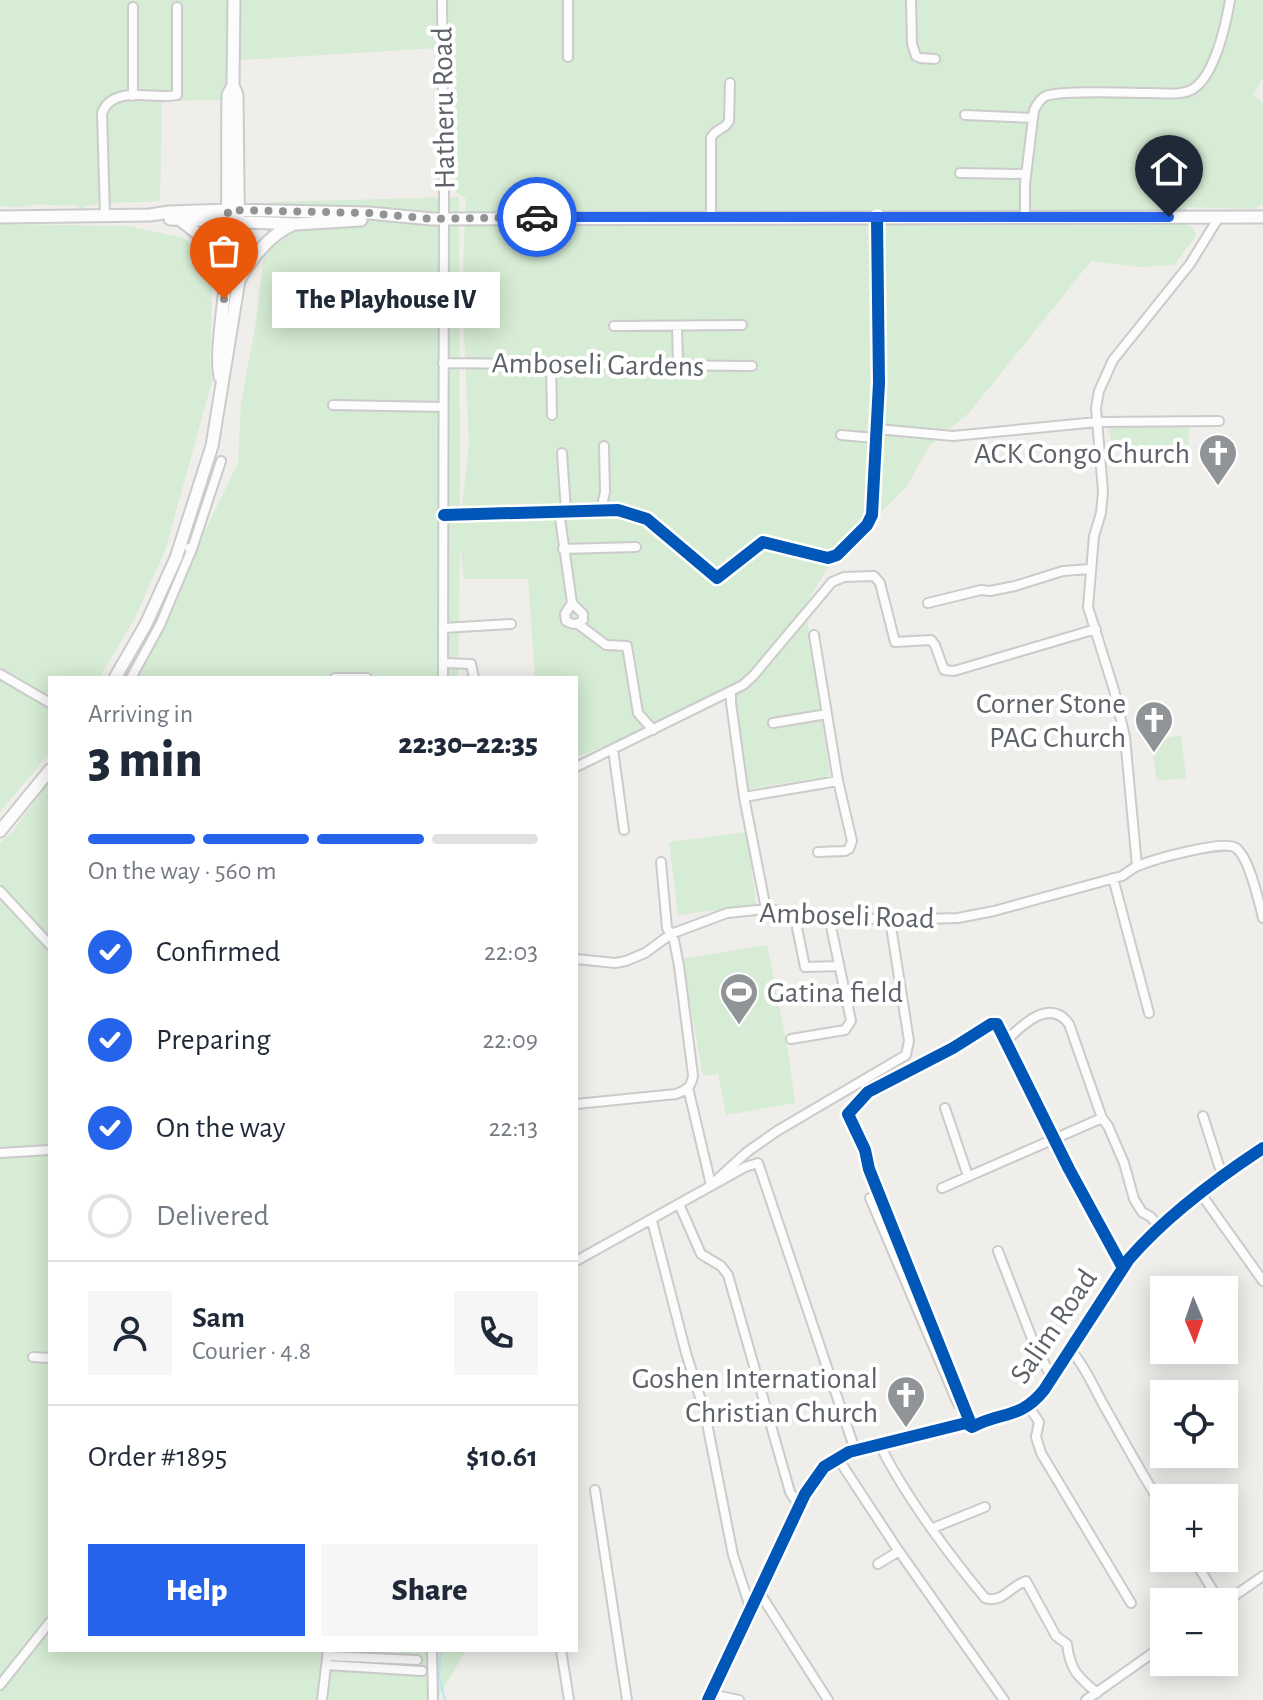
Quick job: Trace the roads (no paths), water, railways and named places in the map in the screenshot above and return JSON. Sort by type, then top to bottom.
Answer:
[{"type":"main road","points":[[221,381],[218,364],[233,216],[237,95],[233,85],[234,0]]},
{"type":"main road","points":[[0,217],[150,215],[169,212],[296,224],[443,217],[1263,217]]},
{"type":"main road","points":[[150,215],[178,219],[369,213],[418,218]]},
{"type":"main road","points":[[116,676],[186,547],[212,446],[239,280],[233,216]]},
{"type":"main road","points":[[178,219],[211,244],[222,259],[226,274]]},
{"type":"main road","points":[[239,280],[249,262],[266,243],[296,224]]},
{"type":"main road","points":[[0,831],[48,772]]},
{"type":"street","name":"Hatheru Road","points":[[442,0],[443,217]]},
{"type":"street","points":[[568,0],[568,57]]},
{"type":"street","points":[[911,0],[914,52],[920,58],[935,59]]},
{"type":"street","points":[[1025,217],[1026,174],[1038,102],[1046,96],[1187,92],[1196,87],[1222,39],[1230,0]]},
{"type":"street","points":[[133,7],[133,96]]},
{"type":"street","points":[[105,216],[102,113],[105,104],[112,98],[173,97],[179,92],[177,7]]},
{"type":"street","points":[[711,217],[711,138],[729,121],[730,83]]},
{"type":"street","points":[[965,115],[1033,118]]},
{"type":"street","points":[[960,173],[1026,174]]},
{"type":"street","points":[[443,217],[443,676]]},
{"type":"street","points":[[1137,866],[1125,737],[1088,607],[1094,536],[1103,491],[1097,422],[1099,391],[1113,360],[1190,264],[1219,217]]},
{"type":"street","points":[[444,515],[618,510],[647,519],[717,578],[763,542],[828,558],[837,555],[867,525],[872,515],[879,383],[877,218]]},
{"type":"street","points":[[614,326],[742,325]]},
{"type":"street","points":[[677,326],[678,365]]},
{"type":"street","name":"Amboseli Gardens","points":[[443,363],[752,366]]},
{"type":"street","points":[[551,364],[552,415]]},
{"type":"street","points":[[333,405],[443,407]]},
{"type":"street","points":[[841,435],[953,436],[1097,422],[1219,421]]},
{"type":"street","points":[[601,510],[605,492],[604,446]]},
{"type":"street","points":[[562,453],[563,549],[572,603],[583,614],[583,620],[578,624],[606,645],[627,646],[638,713],[653,730]]},
{"type":"street","points":[[132,676],[168,609],[186,547],[221,461]]},
{"type":"street","points":[[563,549],[636,547]]},
{"type":"street","points":[[928,603],[981,590],[1015,586],[1063,571],[1090,569]]},
{"type":"street","points":[[578,766],[731,691],[753,676],[832,582],[844,577],[874,576],[880,583],[895,642],[931,640],[944,670],[954,671],[1096,629]]},
{"type":"street","points":[[156,602],[168,609]]},
{"type":"street","points":[[443,628],[511,624]]},
{"type":"street","points":[[814,635],[851,846],[845,851],[818,852]]},
{"type":"street","points":[[443,663],[471,664],[474,676]]},
{"type":"street","points":[[0,674],[48,702]]},
{"type":"street","points":[[731,691],[744,797],[766,909]]},
{"type":"street","points":[[773,723],[827,714]]},
{"type":"street","points":[[613,749],[624,830]]},
{"type":"street","points":[[744,797],[838,781]]},
{"type":"street","name":"Amboseli Road","points":[[578,959],[615,963],[626,961],[645,953],[671,934],[727,913],[766,909],[829,917],[890,920],[958,918],[1113,878],[1137,866],[1203,848],[1230,845],[1237,848],[1259,891],[1263,918]]},
{"type":"street","points":[[578,1104],[676,1094],[692,1084],[679,966],[674,940],[667,928],[661,862]]},
{"type":"street","points":[[1113,878],[1149,1013]]},
{"type":"street","points":[[0,891],[48,943]]},
{"type":"street","points":[[794,913],[805,967],[839,966]]},
{"type":"street","points":[[791,1039],[845,1030],[851,1021],[829,917]]},
{"type":"street","points":[[711,1185],[747,1152],[777,1131],[906,1055],[909,1041],[890,920]]},
{"type":"street","points":[[1007,1040],[1028,1019],[1056,1013],[1064,1017],[1091,1081],[1102,1118],[1122,1156],[1138,1208],[1159,1227]]},
{"type":"street","points":[[969,1425],[869,1169],[865,1150],[848,1114],[868,1092],[953,1048],[991,1024],[1001,1027],[1069,1169],[1123,1268]]},
{"type":"street","points":[[688,1088],[711,1185]]},
{"type":"street","points":[[945,1108],[968,1176]]},
{"type":"street","points":[[1203,1116],[1223,1178]]},
{"type":"street","points":[[942,1188],[1102,1118]]},
{"type":"street","name":"Salim Road","points":[[709,1697],[816,1475],[837,1457],[855,1450],[969,1425],[1029,1407],[1052,1379],[1123,1268],[1159,1227],[1263,1148]]},
{"type":"street","points":[[0,1153],[48,1150]]},
{"type":"street","points":[[578,1260],[711,1185],[758,1163],[855,1450]]},
{"type":"street","points":[[1201,1194],[1263,1281]]},
{"type":"street","points":[[870,1198],[969,1425]]},
{"type":"street","points":[[679,1204],[701,1254],[721,1266],[728,1275],[790,1492],[799,1506]]},
{"type":"street","points":[[652,1221],[705,1413],[733,1555],[751,1610]]},
{"type":"street","points":[[998,1251],[1031,1336],[1052,1379]]},
{"type":"street","points":[[1071,1350],[1089,1372],[1150,1487]]},
{"type":"street","points":[[33,1357],[48,1358]]},
{"type":"street","points":[[1029,1407],[1039,1422],[1036,1437],[1041,1453],[1131,1603]]},
{"type":"street","points":[[879,1443],[933,1528],[985,1598],[1000,1598],[1017,1584],[1026,1581],[1056,1636],[1067,1644],[1070,1664],[1097,1693]]},
{"type":"street","points":[[837,1457],[1004,1700]]},
{"type":"street","points":[[595,1490],[627,1700]]},
{"type":"street","points":[[933,1528],[985,1507]]},
{"type":"street","points":[[878,1564],[899,1551]]},
{"type":"street","points":[[1238,1593],[1263,1576]]},
{"type":"street","points":[[759,1592],[828,1700]]},
{"type":"street","points":[[0,1685],[3,1674],[48,1624]]},
{"type":"street","points":[[432,1652],[433,1700]]},
{"type":"street","points":[[561,1652],[569,1700]]},
{"type":"street","points":[[1086,1700],[1150,1655]]},
{"type":"street","points":[[327,1657],[417,1660]]},
{"type":"street","points":[[327,1657],[422,1671]]},
{"type":"street","points":[[322,1700],[327,1657]]},
{"type":"street","points":[[709,1697],[739,1700]]},
{"type":"waterway","points":[[441,1652],[439,1676],[445,1700]]},
{"type":"place","name":"The Playhouse IV","points":[[224,299]]},
{"type":"place","name":"ACK Congo Church","points":[[1218,487]]},
{"type":"place","name":"Corner Stone PAG Church","points":[[1154,754]]},
{"type":"place","name":"Gatina field","points":[[739,1026]]},
{"type":"place","name":"Goshen International Christian Church","points":[[906,1429]]}]
